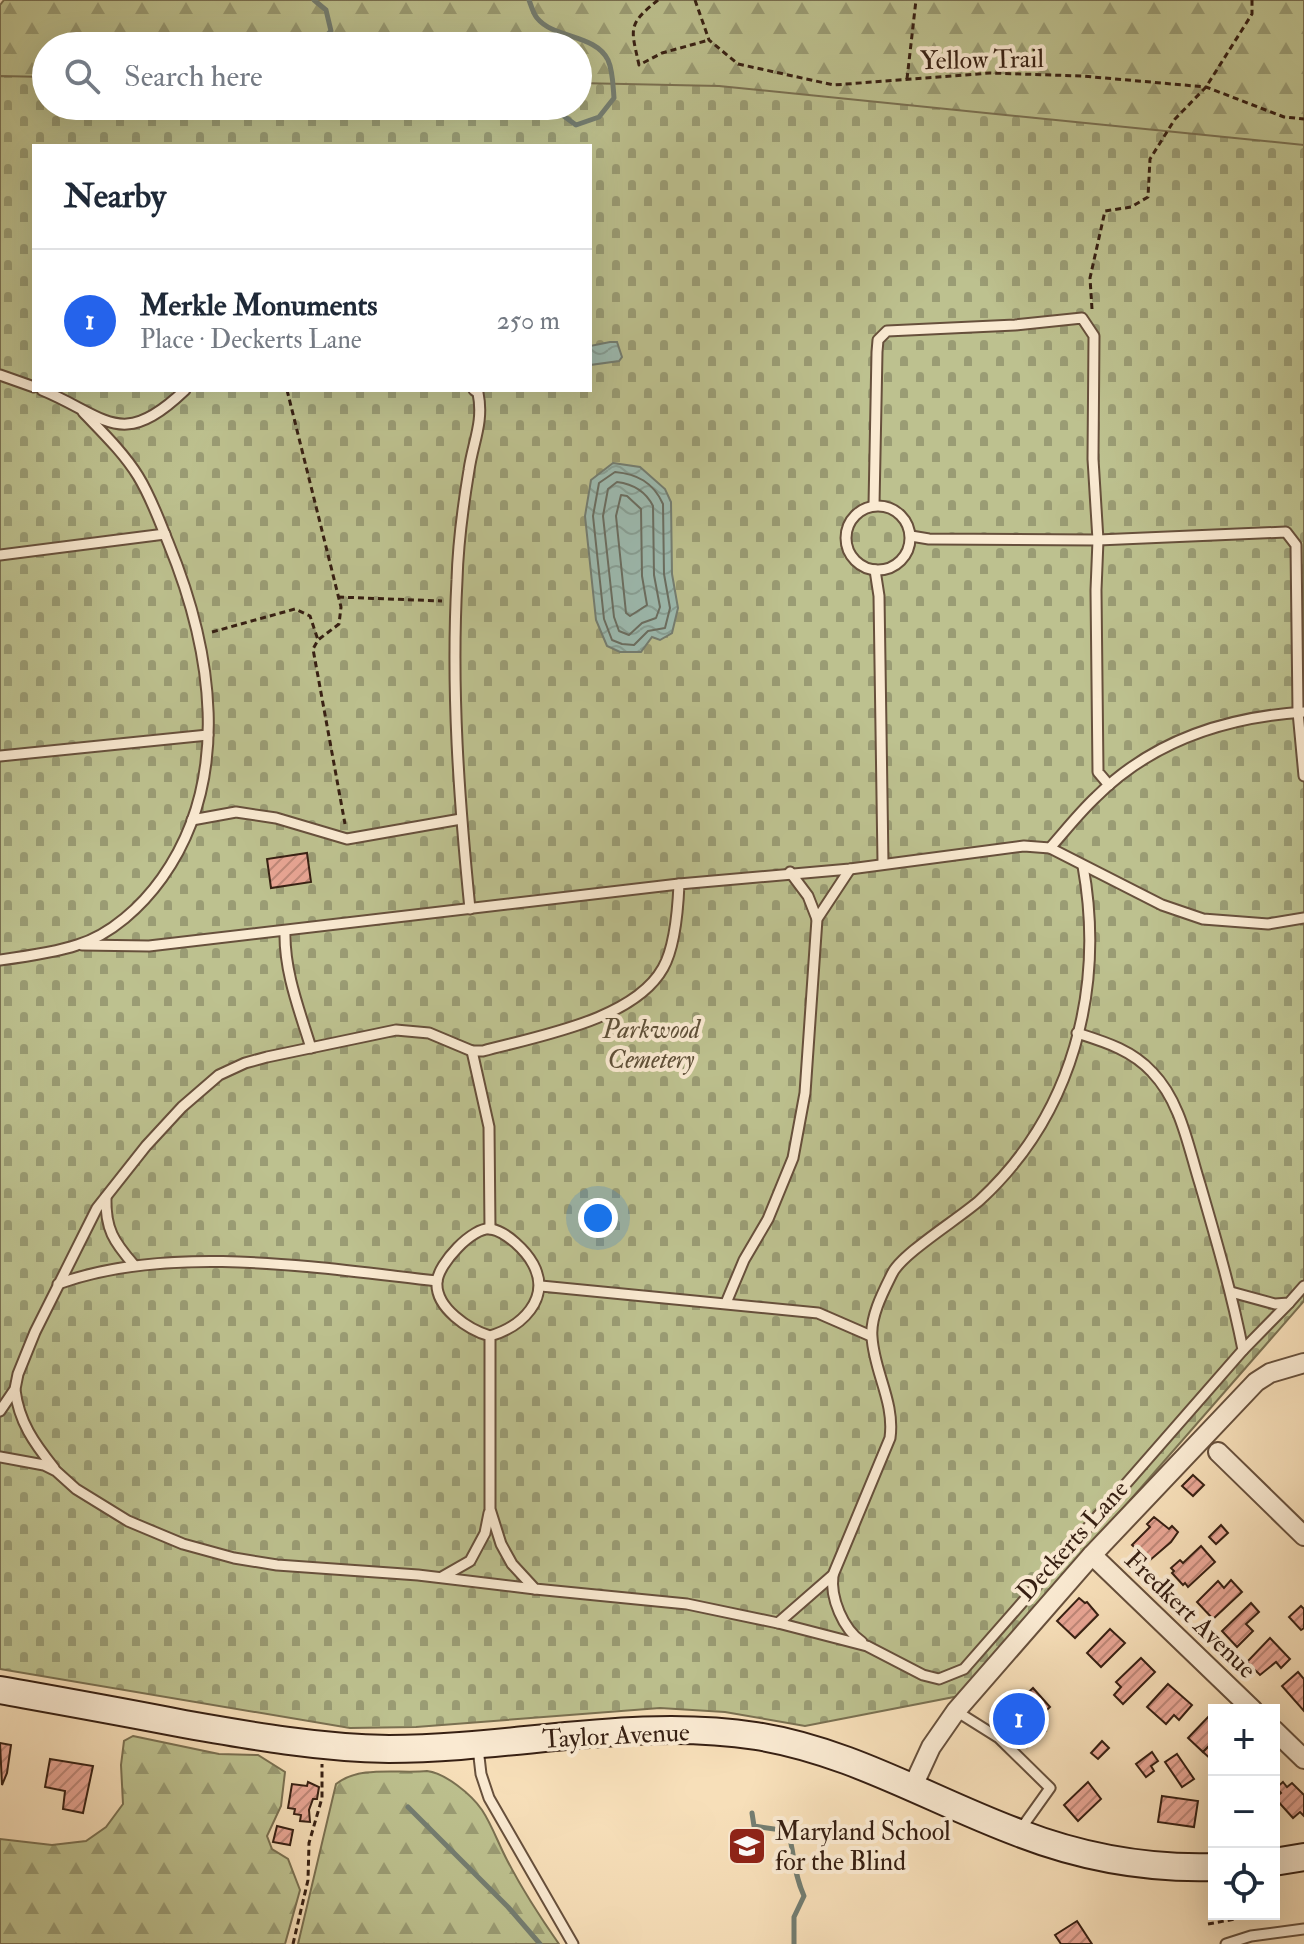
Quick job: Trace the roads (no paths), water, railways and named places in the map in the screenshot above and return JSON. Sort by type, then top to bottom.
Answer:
[{"type":"main road","name":"Taylor Avenue","points":[[0,1690],[209,1728],[322,1745],[390,1749],[643,1730],[729,1732],[815,1748],[861,1764],[1018,1833],[1055,1846],[1124,1862],[1208,1867]]},
{"type":"main road","points":[[1280,1861],[1304,1857]]},
{"type":"street","name":"Deckerts Lane","points":[[913,1786],[931,1747],[956,1711],[1092,1555],[1244,1392],[1270,1373],[1304,1363]]},
{"type":"street","points":[[1218,1452],[1304,1536]]},
{"type":"street","name":"Fredkert Avenue","points":[[1092,1555],[1247,1704]]},
{"type":"street","points":[[1280,1736],[1304,1759]]},
{"type":"lane","points":[[874,505],[877,352],[878,340],[887,331],[1015,325],[1082,318],[1094,336],[1098,772],[1109,785]]},
{"type":"lane","points":[[0,375],[32,386]]},
{"type":"lane","points":[[46,392],[107,423],[134,425],[152,417],[183,392]]},
{"type":"lane","points":[[470,909],[454,699],[456,602],[467,485],[482,411],[476,392]]},
{"type":"lane","points":[[78,945],[131,913],[172,863],[192,820],[206,777],[208,735],[206,676],[200,635],[183,579],[152,502],[133,468],[83,412]]},
{"type":"lane","points":[[874,505],[892,507],[906,519],[911,536],[909,550],[901,562],[889,569],[875,570],[858,563],[847,548],[846,529],[856,513],[874,505]]},
{"type":"lane","points":[[911,536],[929,539],[1098,540],[1286,532],[1293,537],[1296,545],[1304,776]]},
{"type":"lane","points":[[0,555],[165,534]]},
{"type":"lane","points":[[875,570],[879,596],[883,863]]},
{"type":"lane","points":[[1050,848],[1109,785],[1148,756],[1186,736],[1218,725],[1301,712]]},
{"type":"lane","points":[[0,756],[208,735]]},
{"type":"lane","points":[[192,820],[236,812],[276,818],[347,839],[461,819]]},
{"type":"lane","points":[[0,960],[78,945],[149,946],[679,884],[850,869],[1024,846],[1050,848],[1162,905],[1203,919],[1268,924],[1304,918]]},
{"type":"lane","points":[[1083,866],[1089,900],[1090,934],[1084,1003],[1066,1074],[1039,1131],[1003,1178],[894,1269],[875,1315],[871,1336],[889,1403],[890,1438],[833,1575],[833,1595],[855,1637],[923,1675],[939,1679],[964,1669],[1243,1350],[1304,1286]]},
{"type":"lane","points":[[817,919],[850,869]]},
{"type":"lane","points":[[726,1303],[744,1260],[768,1219],[793,1158],[805,1093],[817,919],[801,885],[790,872]]},
{"type":"lane","points":[[679,884],[678,911],[665,966],[639,996],[626,1006],[602,1016],[483,1051],[472,1051],[441,1037],[413,1030],[396,1030],[245,1063],[219,1075],[182,1107],[146,1146],[83,1231],[18,1374],[15,1389],[17,1409],[33,1443],[76,1489],[128,1521],[196,1548],[277,1565],[441,1577],[687,1604],[867,1646]]},
{"type":"lane","points":[[285,931],[284,949],[289,977],[311,1048]]},
{"type":"lane","points":[[0,967],[14,958]]},
{"type":"lane","points":[[1077,1033],[1101,1040],[1132,1055],[1165,1088],[1181,1122],[1231,1292],[1243,1350]]},
{"type":"lane","points":[[472,1051],[489,1127],[490,1229]]},
{"type":"lane","points":[[106,1196],[108,1228],[119,1248],[134,1265]]},
{"type":"lane","points":[[490,1229],[503,1234],[524,1251],[541,1286],[536,1301],[513,1327],[490,1336],[473,1332],[452,1314],[438,1291],[437,1281],[456,1250],[477,1232],[490,1229]]},
{"type":"lane","points":[[58,1284],[102,1270],[134,1265],[240,1263],[437,1281]]},
{"type":"lane","points":[[541,1286],[818,1313],[871,1336]]},
{"type":"lane","points":[[1231,1292],[1275,1304],[1289,1303]]},
{"type":"lane","points":[[441,1577],[470,1561],[485,1533],[490,1509],[490,1336]]},
{"type":"lane","points":[[0,1411],[15,1389]]},
{"type":"lane","points":[[0,1457],[25,1460],[56,1471]]},
{"type":"lane","points":[[490,1509],[501,1544],[512,1564],[535,1589]]},
{"type":"lane","points":[[778,1623],[833,1575]]},
{"type":"lane","points":[[956,1711],[999,1738],[1050,1788],[1018,1833]]},
{"type":"lane","points":[[478,1744],[481,1774],[489,1798],[573,1944]]},
{"type":"lane","points":[[1226,1944],[1251,1936],[1304,1929]]},
{"type":"water","points":[[617,342],[622,357],[619,361],[592,365],[592,346]]},
{"type":"water","points":[[613,463],[640,467],[665,489],[671,502],[672,574],[678,608],[672,633],[660,640],[652,637],[641,652],[620,652],[607,646],[596,620],[585,516],[591,480]]},
{"type":"waterway","points":[[314,0],[326,10],[330,32]]},
{"type":"waterway","points":[[529,0],[544,25],[559,32]]},
{"type":"waterway","points":[[592,44],[608,60],[614,98],[599,117],[592,119]]},
{"type":"waterway","points":[[569,120],[576,125],[590,120]]},
{"type":"waterway","points":[[408,1807],[508,1907],[540,1944]]},
{"type":"waterway","points":[[752,1813],[754,1826],[788,1831],[804,1896],[794,1917],[794,1944]]},
{"type":"place","name":"Merkle Monuments","points":[[1019,1719]]},
{"type":"place","name":"Maryland School for the Blind","points":[[747,1846]]},
{"type":"park label","name":"Parkwood Cemetery","points":[[651,1044]]}]
